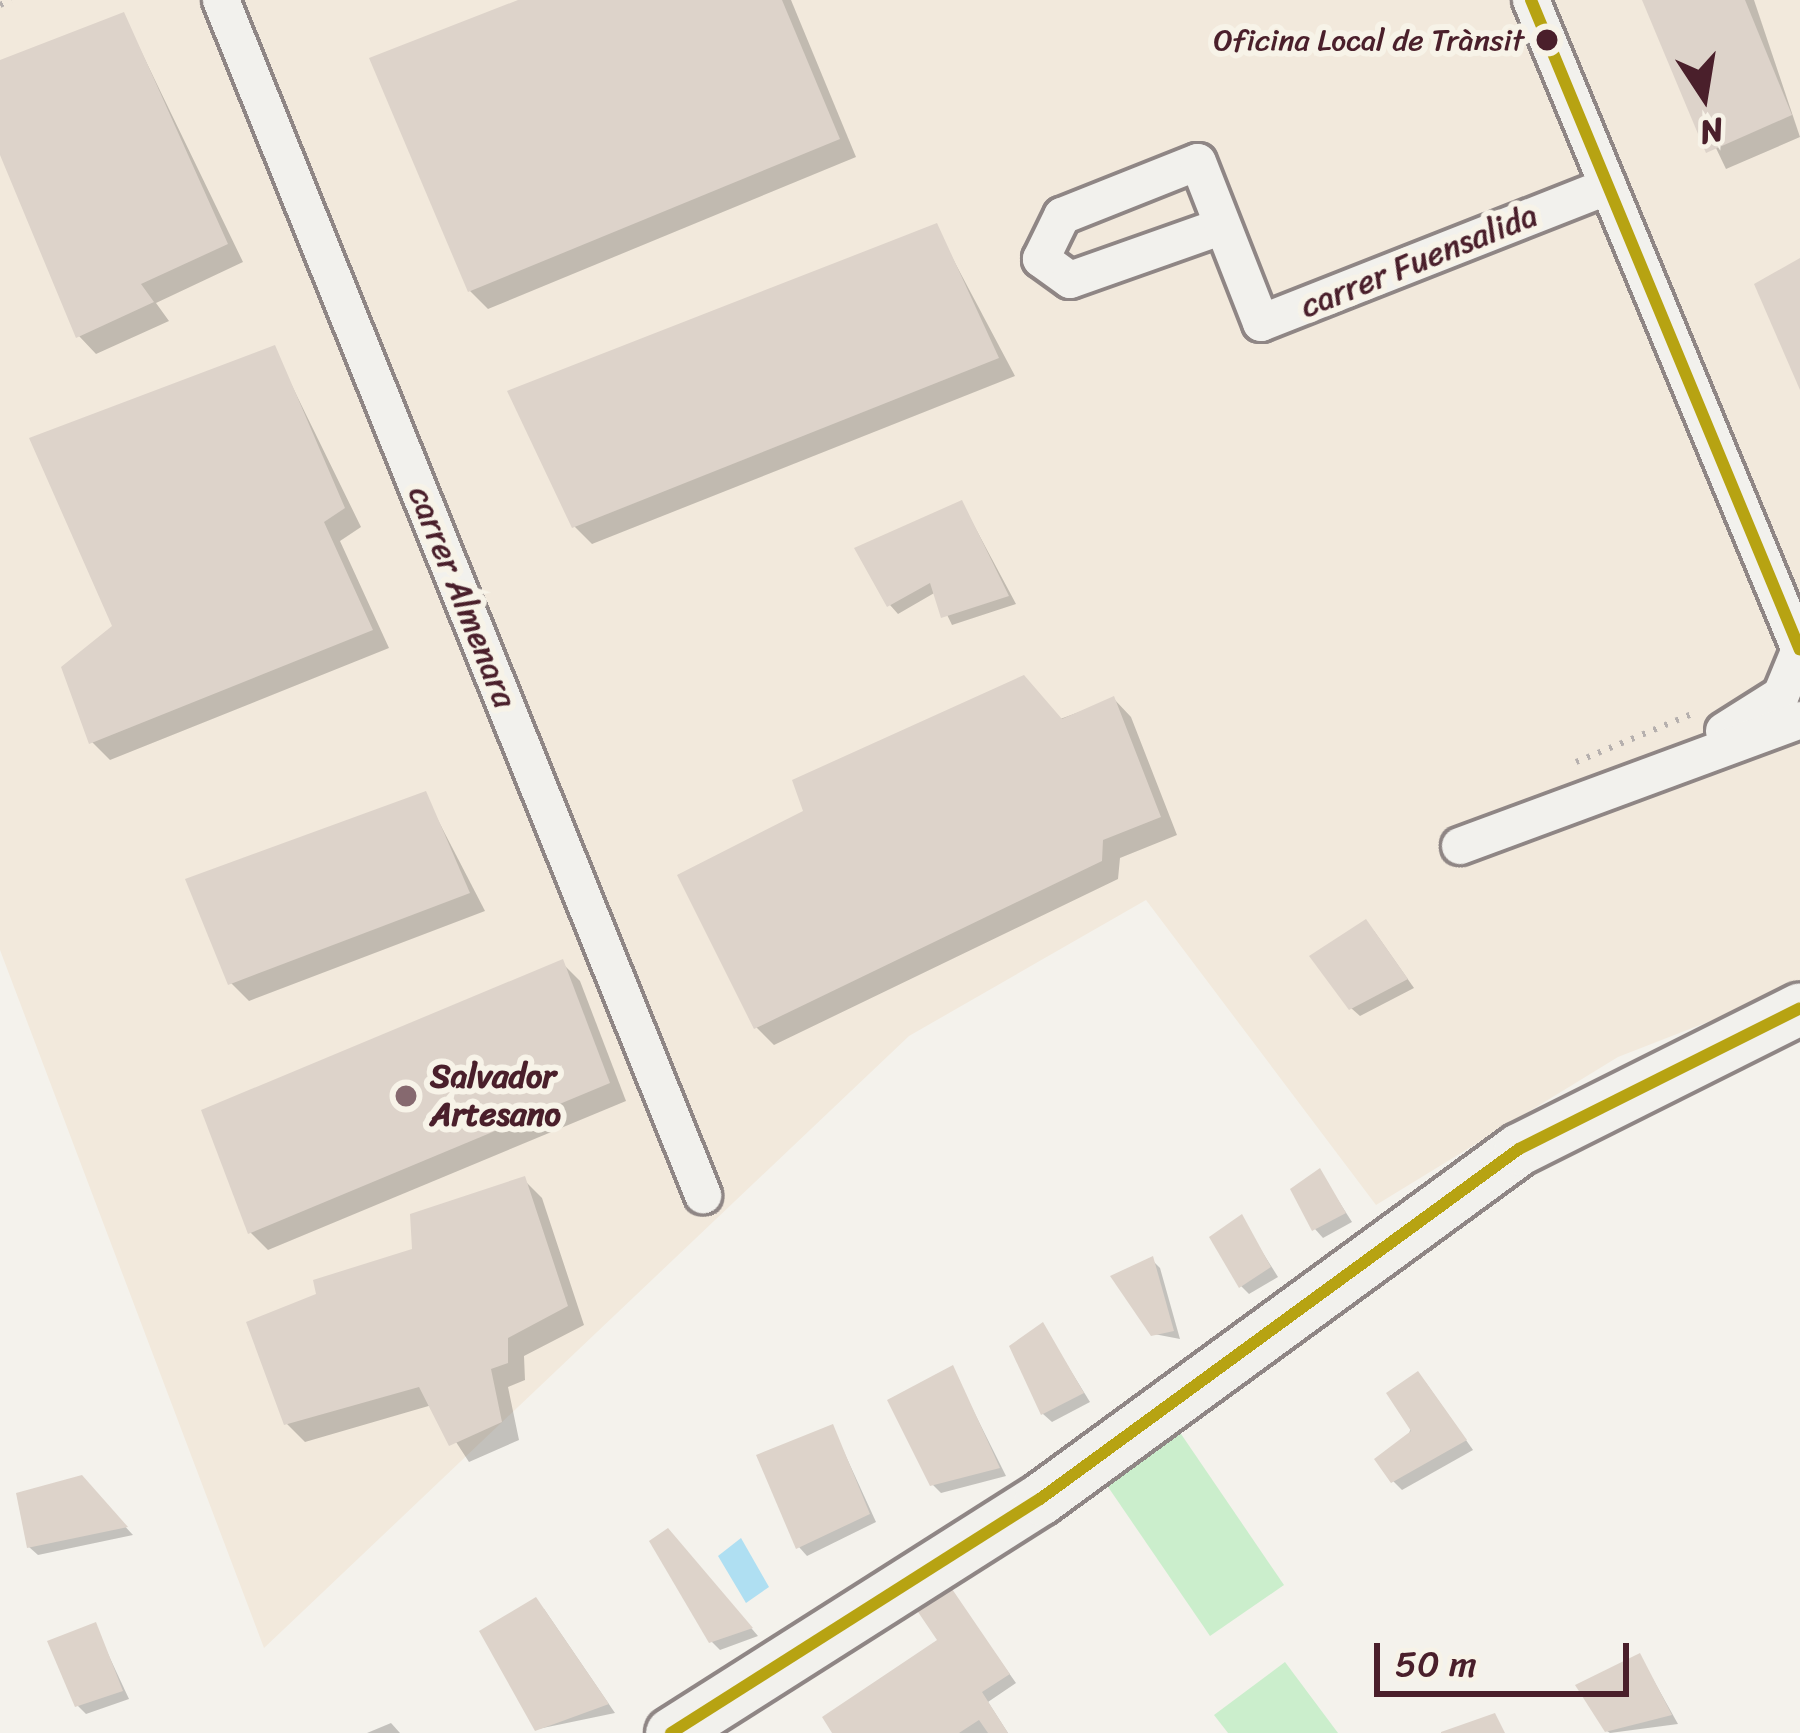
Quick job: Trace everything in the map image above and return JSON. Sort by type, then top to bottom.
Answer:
[{"type":"street","name":"carrer Almenara","points":[[221,0],[703,1195]]},
{"type":"street","points":[[1531,0],[1800,649],[1781,695],[1693,753]]},
{"type":"street","name":"carrer Fuensalida","points":[[1220,227],[1070,280],[1042,259],[1062,217],[1198,162],[1262,323],[1608,186]]},
{"type":"street","points":[[1460,845],[1693,753],[1800,720]]},
{"type":"street","points":[[671,1733],[1040,1499],[1519,1149],[1800,1008]]},
{"type":"path","points":[[0,4],[11,0]]},
{"type":"path","points":[[1555,771],[1708,707]]},
{"type":"shaded area","points":[[0,0],[1800,0],[1800,986],[1618,1057],[1376,1205],[1146,900],[909,1036],[264,1648],[0,950]]},
{"type":"green space","points":[[1179,1431],[1284,1585],[1210,1636],[1104,1481]]},
{"type":"green space","points":[[1285,1662],[1338,1733],[1228,1733],[1214,1715]]},
{"type":"water","points":[[741,1538],[769,1587],[746,1603],[718,1556]]},
{"type":"building","points":[[518,0],[782,0],[840,139],[468,292],[369,58]]},
{"type":"building","points":[[1642,0],[1745,0],[1792,115],[1706,153]]},
{"type":"building","points":[[124,12],[228,244],[141,284],[154,302],[76,338],[0,155],[0,60]]},
{"type":"building","points":[[937,223],[999,358],[572,528],[507,391]]},
{"type":"building","points":[[1800,258],[1800,390],[1754,284]]},
{"type":"building","points":[[275,345],[345,508],[324,522],[373,630],[89,744],[61,667],[112,626],[29,438]]},
{"type":"building","points":[[962,500],[1009,596],[941,618],[930,583],[887,607],[854,548]]},
{"type":"building","points":[[1024,675],[1062,719],[1114,696],[1161,817],[1103,840],[1102,861],[754,1029],[677,875],[803,811],[792,780]]},
{"type":"building","points":[[426,791],[470,893],[228,985],[185,879]]},
{"type":"building","points":[[1366,919],[1408,979],[1349,1010],[1309,956]]},
{"type":"building","name":"Salvador Artesano","points":[[563,959],[610,1083],[248,1234],[201,1110]]},
{"type":"building","points":[[1320,1168],[1346,1213],[1312,1231],[1290,1189]]},
{"type":"building","points":[[525,1176],[568,1306],[508,1338],[508,1363],[491,1369],[502,1422],[449,1446],[419,1387],[284,1425],[246,1322],[316,1294],[313,1280],[412,1249],[410,1214]]},
{"type":"building","points":[[1242,1214],[1271,1267],[1239,1288],[1209,1237]]},
{"type":"building","points":[[1153,1256],[1174,1331],[1151,1336],[1110,1276]]},
{"type":"building","points":[[1043,1322],[1084,1393],[1041,1415],[1009,1346]]},
{"type":"building","points":[[953,1365],[1000,1468],[930,1486],[887,1400]]},
{"type":"building","points":[[1418,1371],[1467,1440],[1391,1483],[1374,1459],[1411,1431],[1386,1393]]},
{"type":"building","points":[[833,1424],[870,1514],[796,1549],[756,1455]]},
{"type":"building","points":[[82,1475],[128,1527],[27,1548],[16,1493]]},
{"type":"building","points":[[668,1528],[753,1628],[709,1643],[649,1541]]},
{"type":"building","points":[[950,1586],[1010,1674],[982,1692],[1008,1733],[988,1733],[979,1720],[959,1733],[832,1733],[822,1717],[937,1640],[916,1609]]},
{"type":"building","points":[[536,1597],[609,1704],[535,1731],[479,1631]]},
{"type":"building","points":[[96,1622],[123,1691],[75,1707],[47,1641]]},
{"type":"building","points":[[1640,1653],[1672,1715],[1605,1732],[1575,1685]]},
{"type":"building","points":[[1495,1713],[1505,1733],[1441,1733],[1441,1732]]},
{"type":"transit line","points":[[1531,0],[1800,650]]},
{"type":"transit line","points":[[671,1733],[1040,1499],[1519,1149],[1800,1008]]},
{"type":"place","name":"Oficina Local de Trànsit","points":[[1547,40]]},
{"type":"place","name":"Salvador Artesano","points":[[406,1096]]}]
